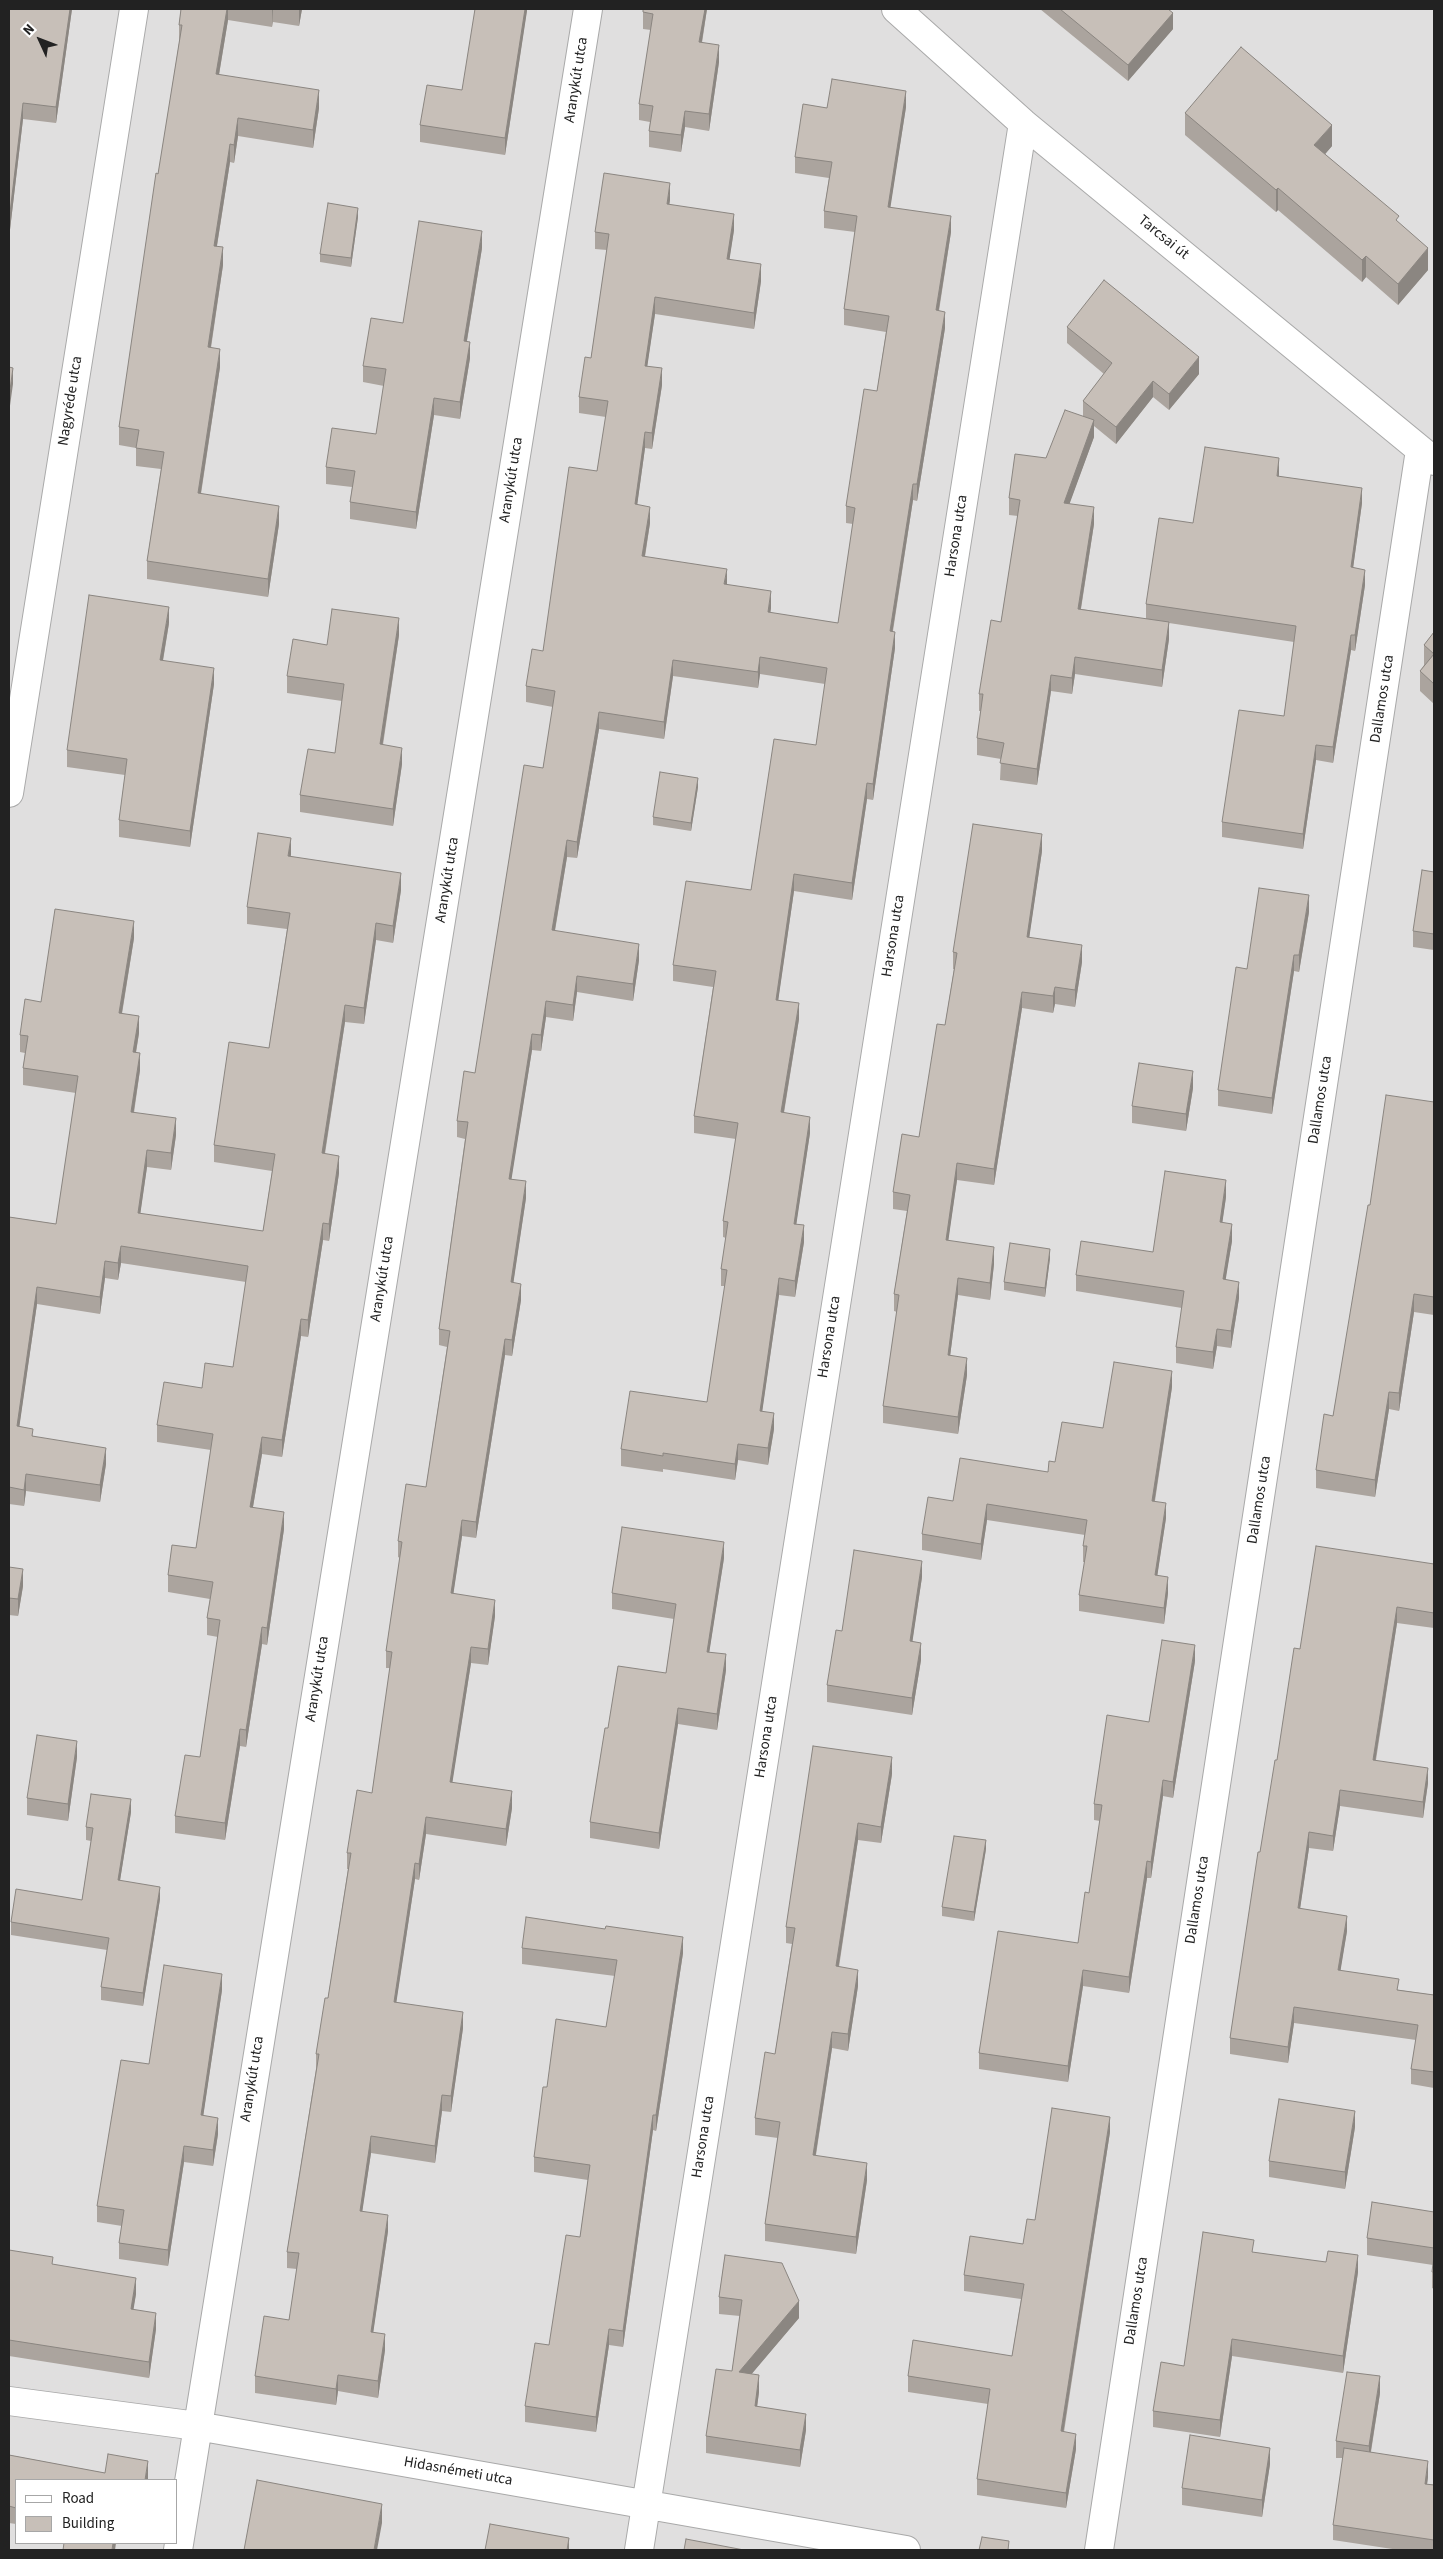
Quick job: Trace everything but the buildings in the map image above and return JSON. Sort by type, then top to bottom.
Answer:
[{"type":"street","name":"Nagyréde utca","points":[[9,793],[134,9]]},
{"type":"street","name":"Aranykút utca","points":[[178,2550],[588,9]]},
{"type":"street","name":"Tarcsai út","points":[[896,9],[1023,123],[1427,456]]},
{"type":"street","name":"Harsona utca","points":[[639,2550],[1023,123]]},
{"type":"street","name":"Dallamos utca","points":[[1099,2550],[1427,456]]},
{"type":"street","name":"Hidasnémeti utca","points":[[9,2401],[197,2426],[906,2550]]},
{"type":"shaded area","points":[[9,9],[1434,9],[1434,2550],[9,2550]]}]
